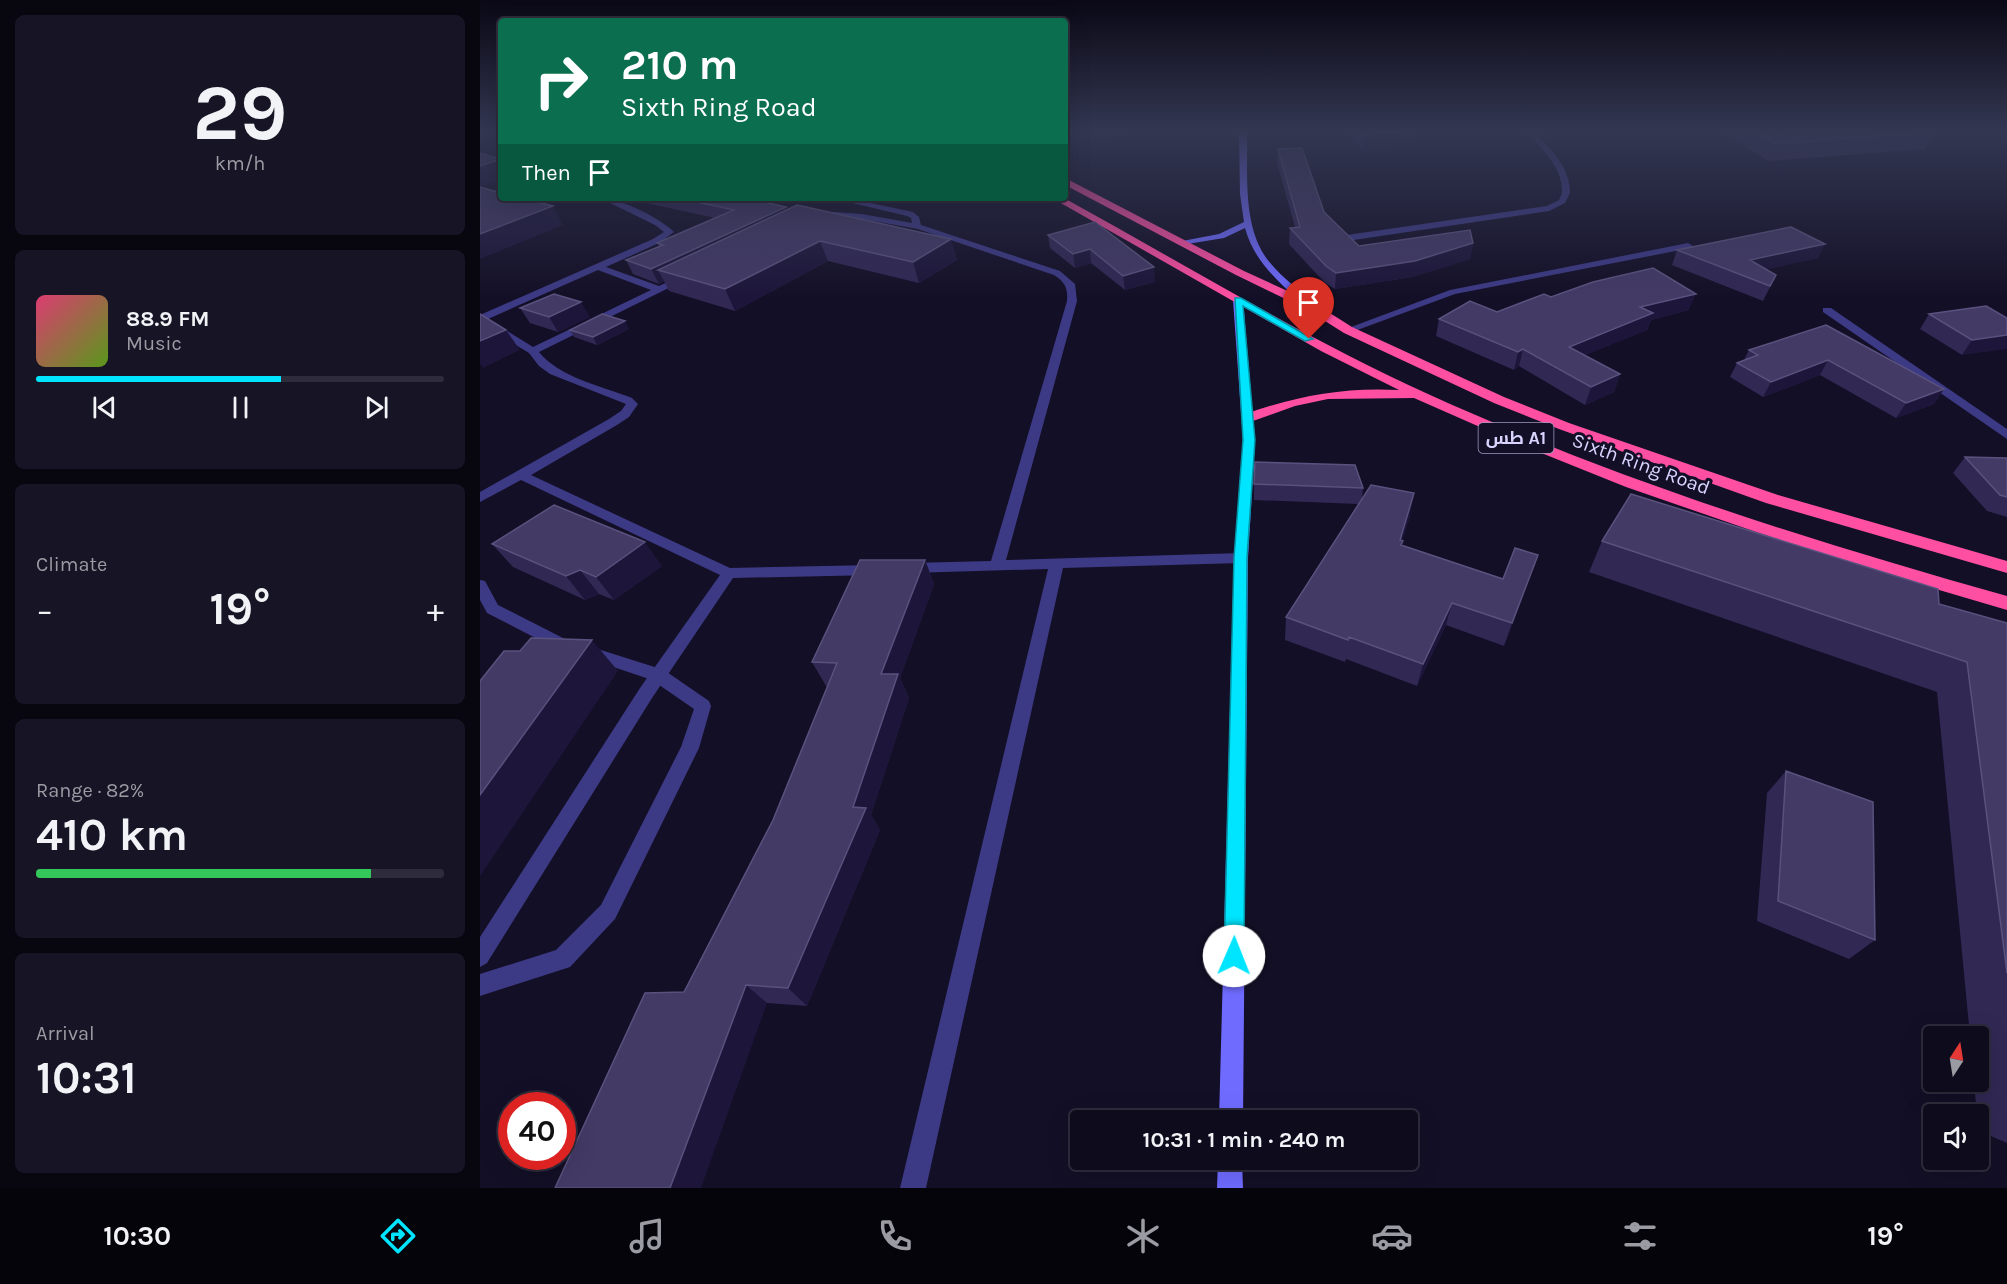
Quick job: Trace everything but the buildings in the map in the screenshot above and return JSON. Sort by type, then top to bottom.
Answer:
[{"type":"highway","name":"Sixth Ring Road","points":[[1077,187],[1240,273],[1310,306],[1348,330],[1499,400],[1672,465],[1867,528],[2007,567]]},
{"type":"highway","name":"Sixth Ring Road","points":[[1062,201],[1238,300],[1421,396],[1632,484],[1840,555],[2007,603]]},
{"type":"highway","points":[[1248,418],[1300,399],[1333,393],[1364,392],[1421,396]]},
{"type":"street","points":[[1245,187],[1247,224],[1258,252],[1264,261],[1310,306]]},
{"type":"street","points":[[1340,239],[1549,208],[1562,201],[1566,187]]},
{"type":"street","points":[[480,198],[498,192]]},
{"type":"street","points":[[480,319],[657,241],[670,232],[658,223],[610,201]]},
{"type":"street","points":[[849,201],[910,214],[915,218],[917,226]]},
{"type":"street","points":[[824,216],[917,226],[1058,273],[1071,284],[1072,301],[997,565]]},
{"type":"street","points":[[1181,242],[1221,236],[1247,224]]},
{"type":"street","points":[[1348,330],[1453,292],[1688,246]]},
{"type":"street","points":[[598,267],[660,290]]},
{"type":"street","points":[[533,351],[690,275]]},
{"type":"street","points":[[1231,1110],[1241,558],[1248,478],[1248,418],[1244,396],[1238,300]]},
{"type":"street","points":[[1827,310],[2007,435]]},
{"type":"street","points":[[480,319],[533,351],[543,364],[554,372],[628,400],[632,404],[625,414],[613,422],[480,498]]},
{"type":"street","points":[[521,475],[709,566],[729,573],[1241,558]]},
{"type":"street","points":[[913,1188],[1057,564]]},
{"type":"street","points":[[480,956],[658,675],[729,573]]},
{"type":"street","points":[[480,585],[486,613],[557,642],[658,675],[703,706],[690,748],[608,912],[562,959],[480,985]]},
{"type":"street","points":[[1230,1170],[1230,1188]]},
{"type":"route","points":[[1234,956],[1241,558],[1249,440],[1238,300],[1309,339]]}]
